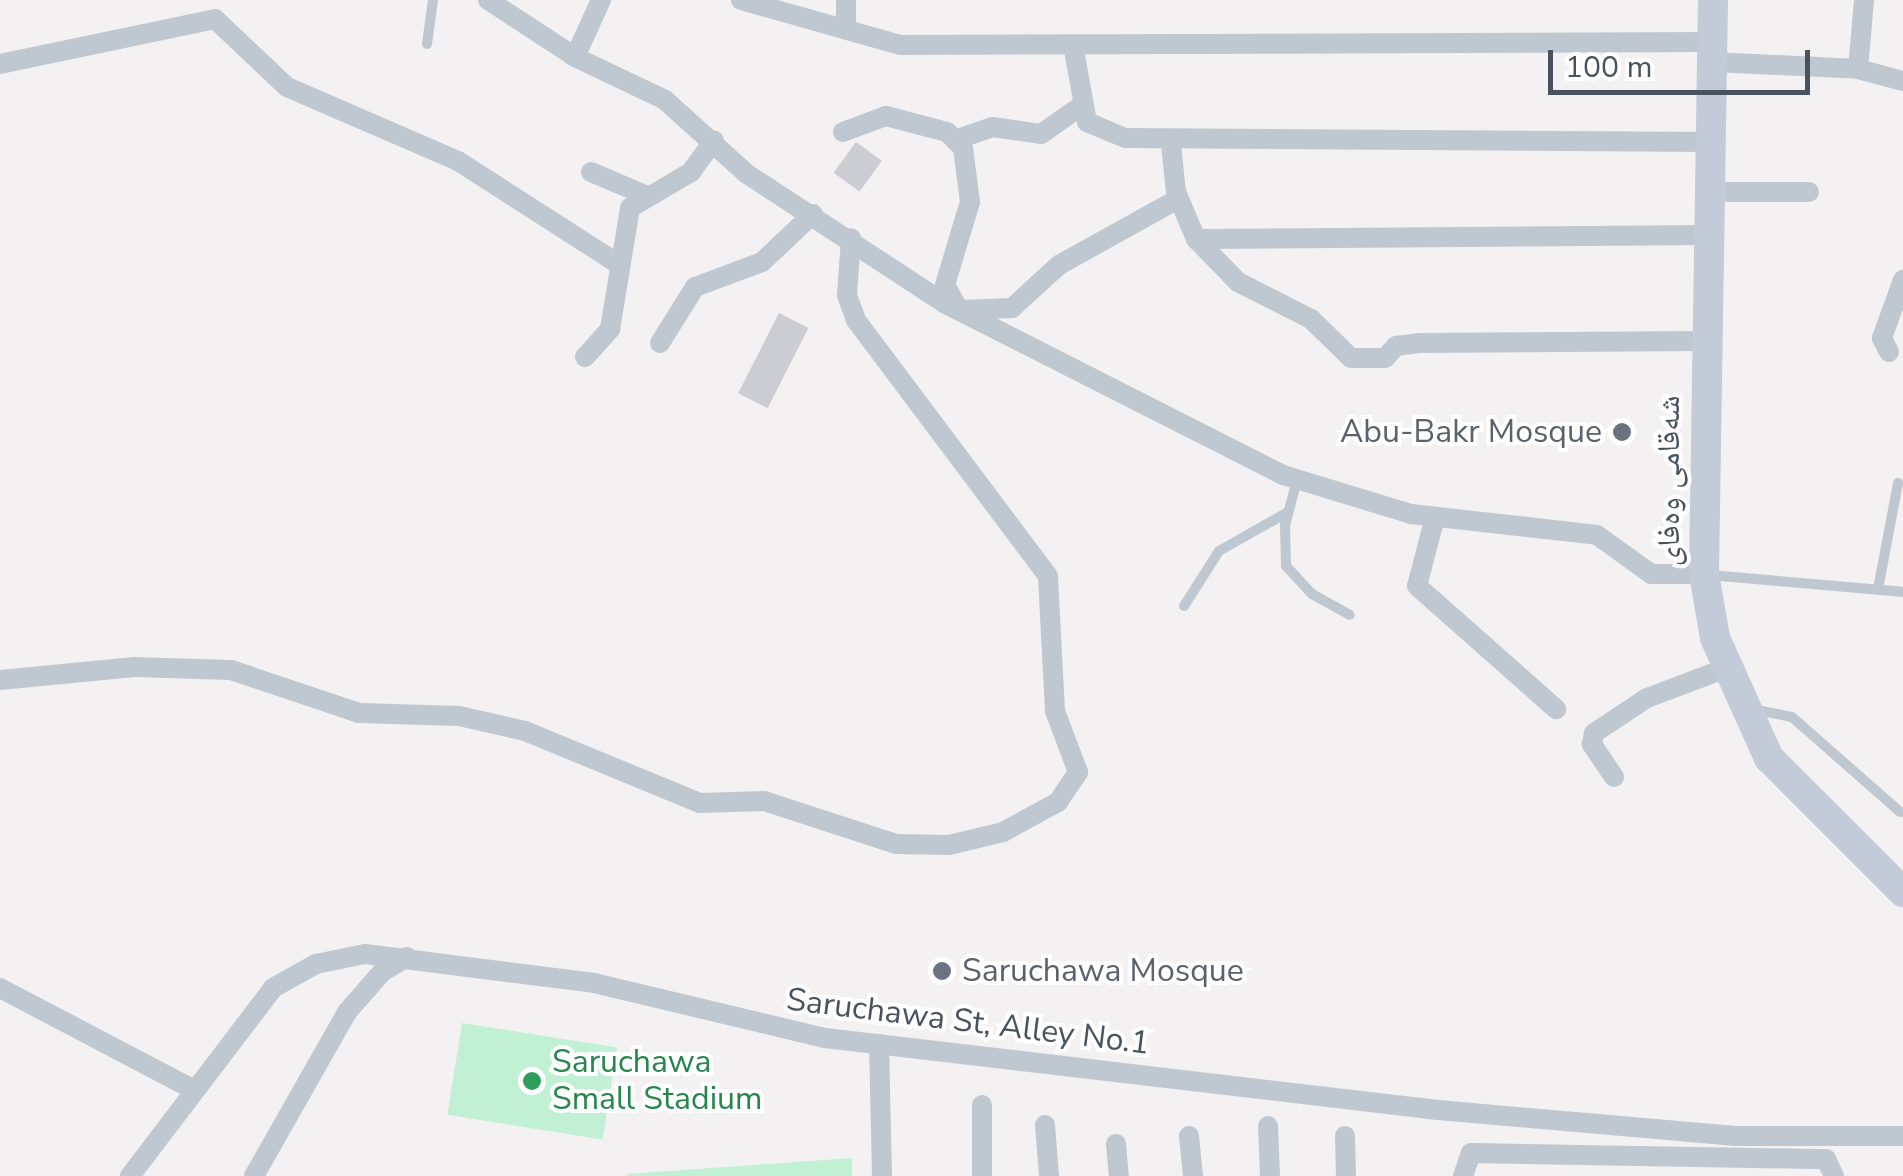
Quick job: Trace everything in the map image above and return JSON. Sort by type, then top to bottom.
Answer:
[{"type":"street","points":[[488,0],[575,57],[665,100],[714,140],[747,174],[959,310],[1297,479],[1435,517],[1598,535],[1650,574],[1704,574]]},
{"type":"street","points":[[575,57],[601,0]]},
{"type":"street","points":[[741,0],[760,12],[846,29],[900,46],[1712,52],[1858,70],[1903,81]]},
{"type":"street","points":[[846,0],[846,29]]},
{"type":"street","name":"شەقامی وەفای","points":[[1713,0],[1703,342],[1704,574],[1724,669],[1741,709],[1787,781],[1903,892]]},
{"type":"street","points":[[1858,70],[1864,0]]},
{"type":"street","points":[[0,64],[216,19],[286,87],[458,162],[620,265]]},
{"type":"street","points":[[1074,50],[1081,106],[1100,130],[1171,144],[1710,142]]},
{"type":"street","points":[[842,132],[886,116],[956,140],[992,127],[1041,134],[1081,106]]},
{"type":"street","points":[[584,357],[610,328],[620,265],[620,232],[645,196],[691,172],[714,140]]},
{"type":"street","points":[[956,140],[970,175],[946,274],[959,310]]},
{"type":"street","points":[[1171,144],[1178,200],[1196,239],[1238,282],[1311,319],[1350,358],[1386,358],[1396,346],[1420,343],[1703,342]]},
{"type":"street","points":[[591,172],[645,196]]},
{"type":"street","points":[[1708,192],[1810,192]]},
{"type":"street","points":[[959,310],[1012,308],[1058,265],[1178,200]]},
{"type":"street","points":[[660,343],[696,287],[762,262],[813,214]]},
{"type":"street","points":[[1196,239],[1708,235]]},
{"type":"street","points":[[0,680],[134,667],[231,670],[359,714],[459,716],[525,731],[700,803],[764,801],[896,844],[949,846],[1003,832],[1058,802],[1078,772],[1055,711],[1048,576],[856,320],[847,296],[851,238]]},
{"type":"street","points":[[1896,356],[1882,338],[1903,280]]},
{"type":"street","points":[[1435,517],[1418,586],[1556,709]]},
{"type":"street","points":[[1614,776],[1593,748],[1594,732],[1647,698],[1724,669]]},
{"type":"street","name":"Saruchawa St, Alley No.1","points":[[130,1176],[272,988],[340,957],[407,958],[594,984],[752,1026],[879,1044],[1438,1110],[1736,1136],[1903,1136]]},
{"type":"street","points":[[254,1176],[347,1012],[382,972],[407,958]]},
{"type":"street","points":[[0,988],[192,1090]]},
{"type":"street","points":[[879,1044],[882,1176]]},
{"type":"street","points":[[982,1105],[982,1176]]},
{"type":"street","points":[[1045,1125],[1049,1176]]},
{"type":"street","points":[[1268,1126],[1270,1176]]},
{"type":"street","points":[[1189,1136],[1193,1176]]},
{"type":"street","points":[[1345,1136],[1346,1176]]},
{"type":"street","points":[[1116,1144],[1118,1176]]},
{"type":"street","points":[[1463,1176],[1470,1153],[1826,1159],[1834,1176]]},
{"type":"lane","points":[[427,44],[433,0]]},
{"type":"lane","points":[[1297,479],[1288,512],[1286,566],[1312,594],[1350,615]]},
{"type":"lane","points":[[1878,589],[1898,482]]},
{"type":"lane","points":[[1184,606],[1219,551],[1288,512]]},
{"type":"lane","points":[[1704,574],[1903,592]]},
{"type":"lane","points":[[1741,709],[1792,717],[1900,812]]},
{"type":"green space","name":"Saruchawa Small Stadium","points":[[462,1023],[617,1048],[603,1139],[447,1115]]},
{"type":"green space","points":[[852,1158],[852,1176],[627,1176],[627,1174]]},
{"type":"building","points":[[856,142],[882,161],[860,192],[834,173]]},
{"type":"building","points":[[779,313],[808,328],[768,408],[738,393]]},
{"type":"place","name":"Abu-Bakr Mosque","points":[[1622,432]]},
{"type":"place","name":"Saruchawa Mosque","points":[[942,971]]},
{"type":"place","name":"Saruchawa Small Stadium","points":[[532,1081]]}]
